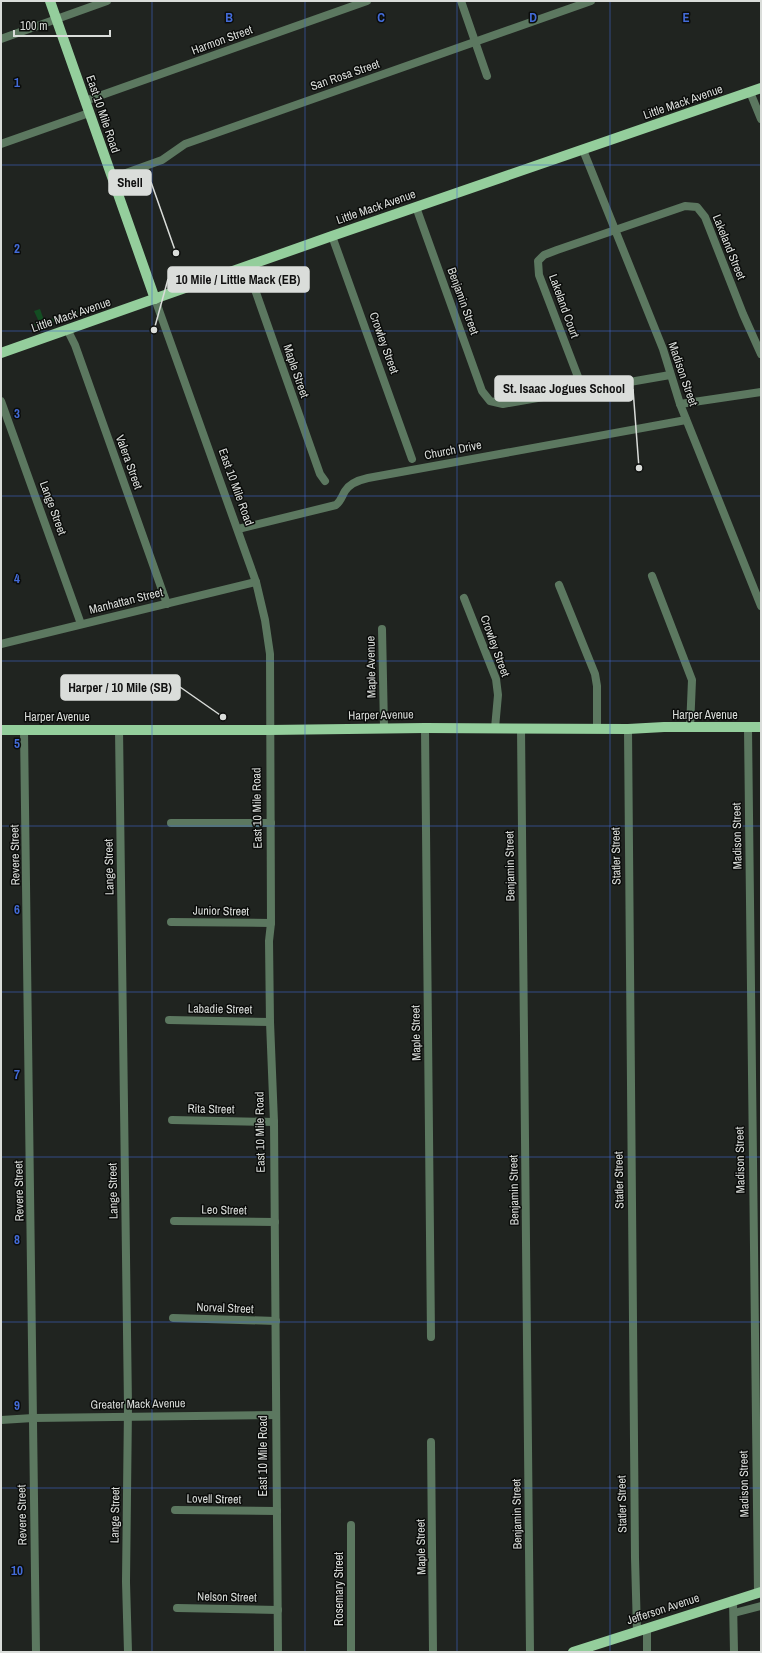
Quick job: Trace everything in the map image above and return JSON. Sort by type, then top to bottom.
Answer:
[{"type":"main road","name":"East 10 Mile Road","points":[[50,1],[155,299]]},
{"type":"main road","name":"Little Mack Avenue","points":[[1,353],[332,236],[761,88]]},
{"type":"main road","name":"Harper Avenue","points":[[1,730],[761,728]]},
{"type":"main road","name":"Jefferson Avenue","points":[[573,1652],[759,1592]]},
{"type":"street","points":[[1,39],[107,1]]},
{"type":"street","name":"Harmon Street","points":[[85,101],[367,1]]},
{"type":"street","points":[[461,1],[487,76]]},
{"type":"street","name":"San Rosa Street","points":[[112,178],[162,160],[185,144],[590,1]]},
{"type":"street","points":[[750,92],[761,119]]},
{"type":"street","points":[[1,144],[89,113]]},
{"type":"street","name":"Madison Street","points":[[582,150],[662,349],[686,420],[761,606]]},
{"type":"street","name":"Lakeland Street","points":[[614,230],[685,206],[697,207],[705,217],[737,299],[761,354]]},
{"type":"street","name":"Benjamin Street","points":[[416,207],[482,391],[490,401],[503,404],[583,390]]},
{"type":"street","name":"Lakeland Court","points":[[583,390],[539,275],[538,261],[544,255],[614,230]]},
{"type":"street","name":"Crowley Street","points":[[332,236],[412,458]]},
{"type":"street","name":"Maple Street","points":[[247,267],[320,474],[325,482]]},
{"type":"street","name":"East 10 Mile Road","points":[[155,299],[256,582],[265,620],[270,654],[271,923],[269,941],[270,1022],[274,1122],[278,1652]]},
{"type":"street","name":"Valera Street","points":[[67,329],[75,345],[167,604]]},
{"type":"street","points":[[583,390],[670,375]]},
{"type":"street","points":[[680,404],[761,392]]},
{"type":"street","name":"Lange Street","points":[[1,401],[81,624]]},
{"type":"street","name":"Church Drive","points":[[238,529],[336,506],[341,501],[349,486],[358,480],[686,420]]},
{"type":"street","points":[[652,576],[692,680],[690,728]]},
{"type":"street","name":"Manhattan Street","points":[[1,644],[256,582]]},
{"type":"street","points":[[558,585],[595,674],[597,686],[597,729]]},
{"type":"street","name":"Crowley Street","points":[[464,598],[496,679],[498,696],[495,728]]},
{"type":"street","name":"Maple Avenue","points":[[382,629],[384,728]]},
{"type":"street","name":"Maple Street","points":[[425,728],[431,1337]]},
{"type":"street","name":"Benjamin Street","points":[[521,728],[530,1652]]},
{"type":"street","name":"Madison Street","points":[[748,728],[759,1592]]},
{"type":"street","name":"Lange Street","points":[[119,729],[128,1417],[126,1582],[128,1652]]},
{"type":"street","name":"Statler Street","points":[[628,729],[635,1542],[642,1630],[647,1652]]},
{"type":"street","name":"Revere Street","points":[[24,730],[26,766],[36,1652]]},
{"type":"street","points":[[170,823],[271,824]]},
{"type":"street","name":"Junior Street","points":[[171,922],[271,923]]},
{"type":"street","name":"Labadie Street","points":[[170,1020],[270,1022]]},
{"type":"street","name":"Rita Street","points":[[172,1120],[274,1122]]},
{"type":"street","name":"Leo Street","points":[[174,1221],[275,1222]]},
{"type":"street","name":"Norval Street","points":[[173,1318],[276,1321]]},
{"type":"street","name":"Greater Mack Avenue","points":[[1,1420],[33,1418],[276,1415]]},
{"type":"street","name":"Maple Street","points":[[431,1442],[433,1652]]},
{"type":"street","name":"Lovell Street","points":[[175,1510],[277,1511]]},
{"type":"street","name":"Rosemary Street","points":[[350,1652],[351,1525]]},
{"type":"street","points":[[733,1600],[734,1652]]},
{"type":"street","points":[[734,1613],[761,1606]]},
{"type":"street","name":"Nelson Street","points":[[177,1608],[278,1610]]},
{"type":"green space","points":[[40,309],[46,326],[43,330],[40,330],[34,324],[39,322],[34,311]]},
{"type":"green space","points":[[78,310],[76,318],[56,324],[51,319]]},
{"type":"place","name":"Shell","points":[[176,253]]},
{"type":"place","name":"10 Mile / Little Mack (EB)","points":[[154,330]]},
{"type":"place","name":"St. Isaac Jogues School","points":[[639,468]]},
{"type":"place","name":"Harper / 10 Mile (SB)","points":[[223,717]]}]
